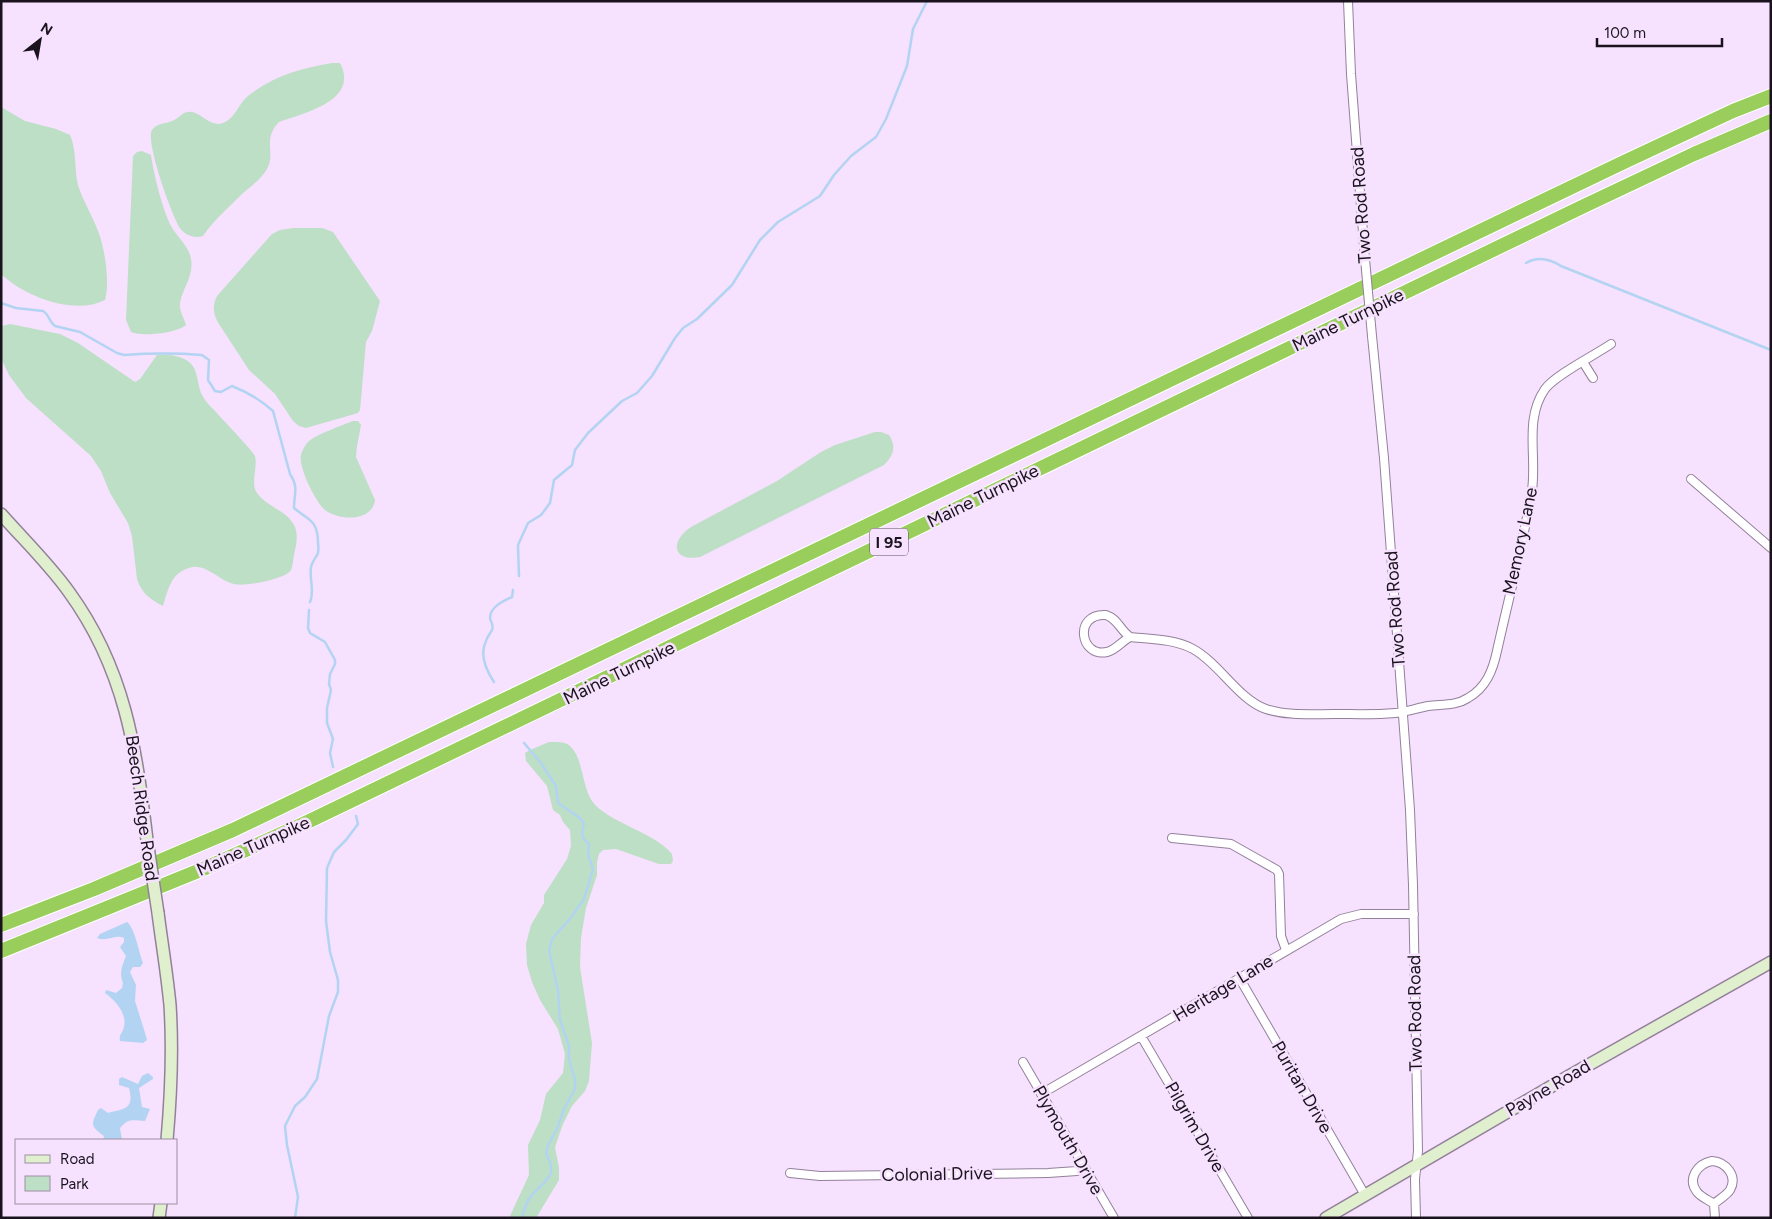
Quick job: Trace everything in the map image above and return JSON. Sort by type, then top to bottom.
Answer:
[{"type":"highway","name":"Maine Turnpike","points":[[1,926],[233,830],[1622,162],[1733,111],[1771,96]]},
{"type":"highway","name":"Maine Turnpike","points":[[1,951],[208,867],[299,826],[1576,210],[1771,122]]},
{"type":"street","name":"Two Rod Road","points":[[1348,1],[1351,74],[1365,259],[1384,458],[1410,810],[1414,914],[1416,1218]]},
{"type":"street","name":"Memory Lane","points":[[1130,637],[1173,643],[1192,649],[1206,658],[1252,702],[1271,711],[1302,714],[1390,714],[1460,702],[1477,691],[1488,678],[1497,651],[1532,488],[1533,429],[1536,408],[1542,394],[1551,382],[1612,344]]},
{"type":"street","points":[[1583,362],[1593,378]]},
{"type":"street","points":[[1691,479],[1771,548]]},
{"type":"street","name":"Beech Ridge Road","points":[[1,514],[69,591],[90,625],[111,667],[122,696],[139,772],[168,984],[171,1032],[167,1139]]},
{"type":"street","points":[[1106,615],[1117,621],[1124,632],[1130,637],[1110,651],[1098,652],[1087,645],[1084,629],[1093,617],[1106,615]]},
{"type":"street","points":[[1172,838],[1231,844],[1277,870],[1281,936],[1286,950]]},
{"type":"street","name":"Heritage Lane","points":[[1041,1094],[1326,927],[1349,916],[1361,914],[1414,914]]},
{"type":"street","name":"Payne Road","points":[[1326,1218],[1569,1076],[1771,962]]},
{"type":"street","name":"Puritan Drive","points":[[1240,978],[1365,1195]]},
{"type":"street","name":"Pilgrim Drive","points":[[1142,1036],[1248,1218]]},
{"type":"street","name":"Plymouth Drive","points":[[1023,1062],[1114,1218]]},
{"type":"street","points":[[1712,1161],[1720,1162],[1727,1168],[1732,1179],[1729,1192],[1714,1204],[1698,1194],[1693,1182],[1695,1173],[1700,1166],[1712,1161]]},
{"type":"street","name":"Colonial Drive","points":[[790,1173],[820,1176],[1048,1173],[1085,1169]]},
{"type":"street","points":[[159,1218],[161,1204]]},
{"type":"street","points":[[1714,1204],[1715,1218]]},
{"type":"green space","points":[[340,63],[344,76],[342,87],[336,96],[314,109],[279,122],[271,134],[269,163],[261,177],[220,215],[203,236],[193,237],[184,233],[176,221],[160,179],[152,148],[152,130],[156,126],[174,120],[188,112],[197,114],[213,123],[223,123],[234,115],[248,96],[268,83],[298,71]]},
{"type":"green space","points":[[1,107],[25,121],[56,129],[70,135],[74,147],[78,185],[96,225],[103,247],[107,275],[105,300],[79,306],[65,305],[23,290],[1,274]]},
{"type":"green space","points":[[142,151],[151,155],[164,210],[171,226],[188,250],[192,265],[180,303],[186,325],[168,332],[151,334],[131,332],[126,320],[133,156],[137,152]]},
{"type":"green space","points":[[322,228],[333,232],[380,301],[372,331],[366,342],[360,410],[358,413],[306,428],[299,426],[293,421],[275,394],[249,370],[219,324],[214,310],[217,296],[272,234],[280,230]]},
{"type":"green space","points":[[10,324],[60,334],[78,343],[135,382],[140,379],[157,355],[183,358],[191,364],[204,398],[255,456],[254,485],[257,493],[291,520],[294,525],[297,540],[291,570],[273,579],[239,585],[228,582],[201,568],[189,568],[183,570],[174,578],[163,606],[147,596],[141,589],[137,579],[132,536],[128,523],[110,493],[101,471],[91,456],[26,398],[9,375],[1,358],[1,330],[2,326]]},
{"type":"green space","points":[[353,421],[358,421],[361,425],[356,457],[375,500],[373,507],[362,516],[347,517],[331,514],[321,506],[305,476],[301,455],[308,442],[312,439]]},
{"type":"green space","points":[[875,432],[889,435],[893,443],[892,455],[884,465],[700,557],[684,557],[679,554],[677,544],[679,539],[691,527],[777,481],[821,452],[835,445]]},
{"type":"green space","points":[[549,742],[561,742],[571,747],[575,752],[586,788],[592,801],[599,809],[664,846],[672,854],[673,861],[671,864],[659,864],[616,849],[603,850],[599,854],[597,875],[586,908],[581,938],[580,967],[592,1043],[589,1081],[585,1091],[572,1106],[555,1147],[559,1180],[536,1218],[509,1218],[529,1175],[528,1145],[540,1120],[546,1094],[563,1073],[565,1054],[558,1029],[540,1000],[527,965],[526,944],[531,925],[544,903],[544,895],[567,859],[571,846],[570,830],[560,815],[553,810],[547,786],[526,761],[525,753]]},
{"type":"water","points":[[127,922],[135,935],[143,963],[140,967],[133,967],[130,972],[136,985],[135,1001],[147,1040],[143,1043],[120,1041],[124,1024],[123,1014],[117,1004],[105,993],[106,990],[116,993],[122,988],[121,970],[126,956],[120,947],[124,942],[124,938],[97,938],[100,934]]},
{"type":"water","points":[[148,1073],[153,1077],[153,1079],[139,1088],[142,1107],[150,1109],[145,1121],[131,1120],[123,1125],[120,1128],[122,1139],[103,1139],[104,1136],[93,1125],[98,1110],[101,1108],[108,1113],[123,1109],[129,1105],[129,1088],[119,1085],[119,1079],[122,1077],[138,1084],[142,1076]]},
{"type":"waterway","points":[[519,576],[518,545],[528,523],[541,515],[550,503],[554,480],[572,465],[575,450],[588,433],[622,401],[637,393],[652,376],[683,328],[697,319],[732,285],[760,240],[778,222],[820,196],[834,175],[851,156],[876,137],[886,119],[907,66],[913,29],[927,1]]},
{"type":"waterway","points":[[1526,263],[1539,259],[1553,262],[1771,350]]},
{"type":"waterway","points":[[1,303],[16,308],[43,311],[55,326],[80,332],[124,355],[164,353],[202,355],[209,360],[208,380],[215,391],[221,392],[232,386],[264,403],[273,411],[294,483],[294,508],[311,521],[316,528],[318,551],[311,567],[312,594],[310,602]]},
{"type":"waterway","points":[[494,682],[483,657],[484,646],[493,628],[490,618],[492,611],[505,600],[512,597],[513,590]]},
{"type":"waterway","points":[[309,610],[308,628],[310,633],[325,642],[335,660],[330,674],[329,684],[331,690],[327,708],[327,723],[333,739],[330,753],[333,767]]},
{"type":"waterway","points":[[522,1218],[530,1198],[551,1173],[550,1161],[546,1154],[548,1145],[575,1089],[575,1080],[569,1059],[569,1046],[560,1020],[558,990],[549,951],[552,939],[584,899],[593,869],[588,855],[589,844],[582,836],[584,824],[580,818],[558,803],[556,786],[541,763],[524,743]]},
{"type":"waterway","points":[[295,1218],[298,1197],[285,1126],[295,1106],[305,1097],[317,1079],[329,1016],[338,992],[338,980],[330,952],[326,921],[327,868],[334,852],[358,824],[356,816]]}]
